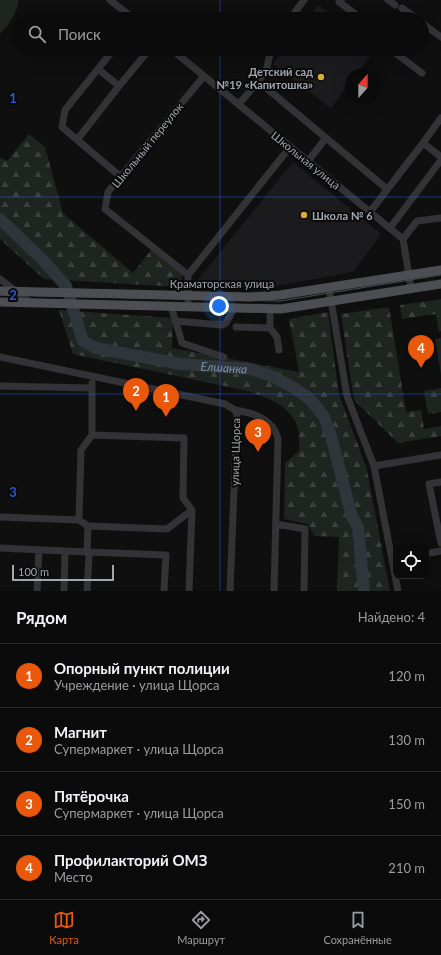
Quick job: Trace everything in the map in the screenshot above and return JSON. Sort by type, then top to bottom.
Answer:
[{"type":"main road","name":"Краматорская улица","points":[[0,291],[188,296],[272,296],[441,270]]},
{"type":"main road","name":"Краматорская улица","points":[[0,302],[281,309],[441,284]]},
{"type":"street","points":[[110,0],[125,12]]},
{"type":"street","points":[[295,12],[304,0]]},
{"type":"street","points":[[388,0],[407,12]]},
{"type":"street","points":[[339,1],[353,12]]},
{"type":"street","points":[[429,27],[440,34]]},
{"type":"street","points":[[108,56],[65,110],[62,127],[121,177]]},
{"type":"street","points":[[77,140],[144,56]]},
{"type":"street","name":"Школьная улица","points":[[180,56],[403,239]]},
{"type":"street","points":[[239,104],[266,72],[269,56]]},
{"type":"street","points":[[399,56],[422,73]]},
{"type":"street","points":[[98,69],[119,86]]},
{"type":"street","name":"Школьный переулок","points":[[188,275],[105,209],[108,192],[204,76]]},
{"type":"street","points":[[258,81],[387,189]]},
{"type":"street","points":[[370,212],[441,118]]},
{"type":"street","points":[[308,161],[326,138]]},
{"type":"street","points":[[390,228],[441,158],[423,143]]},
{"type":"street","points":[[188,306],[188,275],[290,147]]},
{"type":"street","points":[[411,288],[403,239],[417,221],[441,218]]},
{"type":"street","points":[[0,279],[30,302]]},
{"type":"street","points":[[329,288],[346,396],[374,466],[393,555]]},
{"type":"street","points":[[170,306],[182,343],[224,356]]},
{"type":"street","points":[[175,321],[222,325],[226,322],[235,307]]},
{"type":"street","points":[[270,309],[270,328],[277,337],[279,350]]},
{"type":"street","points":[[236,327],[270,328]]},
{"type":"street","name":"улица Щорса","points":[[0,357],[225,404],[235,410],[237,415],[230,591]]},
{"type":"street","points":[[79,520],[81,450],[92,435],[92,376]]},
{"type":"street","points":[[0,386],[91,388]]},
{"type":"street","points":[[235,410],[250,412],[272,425],[276,431],[278,439],[274,591]]},
{"type":"street","points":[[92,435],[184,438],[183,498],[192,510],[189,591]]},
{"type":"street","points":[[374,466],[441,455]]},
{"type":"street","points":[[441,482],[429,484],[441,543]]},
{"type":"street","points":[[0,517],[79,520],[88,526],[167,529],[192,510]]},
{"type":"street","points":[[276,524],[305,529],[304,591]]},
{"type":"street","points":[[87,591],[89,556],[87,552],[88,526]]},
{"type":"street","points":[[0,548],[166,555],[164,591]]},
{"type":"street","points":[[37,591],[39,550]]},
{"type":"street","points":[[64,591],[65,551]]},
{"type":"street","points":[[430,553],[441,551]]},
{"type":"street","points":[[396,579],[398,591]]},
{"type":"shaded area","points":[[318,5],[328,12],[312,12]]},
{"type":"shaded area","name":"Детский сад №19 «Капитошка»","points":[[279,56],[370,56],[361,68],[345,68],[345,89],[331,108],[273,64]]},
{"type":"shaded area","name":"Школа № 6","points":[[293,162],[381,234],[353,272],[266,288],[196,286],[196,282]]},
{"type":"green space","points":[[0,0],[19,0],[15,12],[12,12],[12,18],[0,34]]},
{"type":"green space","points":[[29,134],[45,147],[63,213],[133,273],[151,250],[182,274],[181,287],[44,279],[0,239],[0,157],[7,161]]},
{"type":"green space","points":[[441,299],[441,331],[439,332],[436,314],[402,319],[400,305]]},
{"type":"green space","points":[[389,307],[406,412],[421,410],[424,429],[441,426],[441,436],[398,443],[354,400],[341,314]]},
{"type":"green space","points":[[59,310],[173,318],[172,348],[299,372],[289,319],[328,312],[339,395],[366,466],[390,591],[337,591],[339,537],[315,536],[307,524],[284,519],[285,463],[299,451],[299,434],[295,421],[283,408],[260,395],[243,390],[73,354]]},
{"type":"green space","points":[[441,338],[441,374],[435,339]]},
{"type":"green space","points":[[441,388],[441,412],[428,414],[424,391]]},
{"type":"waterway","name":"Елшанка","points":[[0,219],[43,260],[66,286],[83,341],[96,348],[180,364],[251,369],[274,377],[310,399],[324,417],[331,436],[352,517],[358,527],[364,591]]},
{"type":"tram line","points":[[0,295],[280,301],[441,275]]},
{"type":"place","name":"Детский сад №19 «Капитошка»","points":[[321,77]]},
{"type":"place","name":"Школа № 6","points":[[304,215]]},
{"type":"place","name":"Профилакторий ОМЗ","points":[[421,368]]},
{"type":"place","name":"Магнит","points":[[136,411]]},
{"type":"place","name":"Опорный пункт полиции","points":[[166,417]]},
{"type":"place","name":"Пятёрочка","points":[[258,452]]}]
